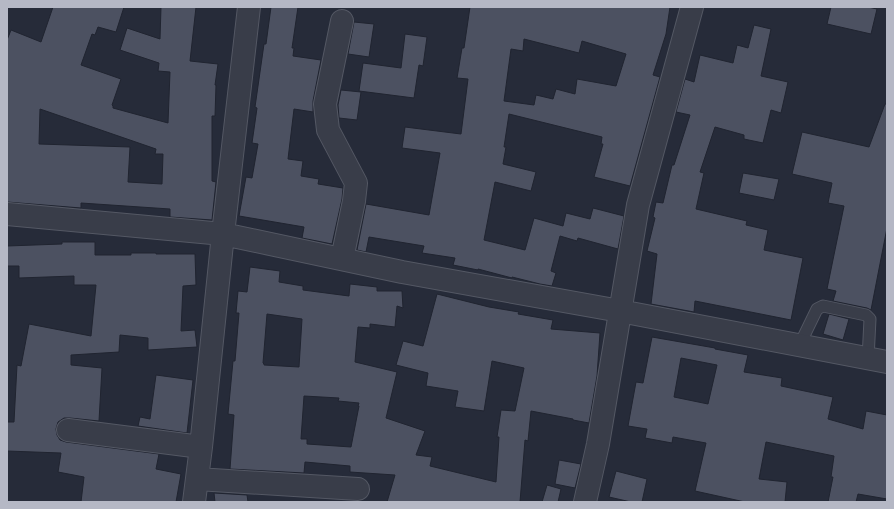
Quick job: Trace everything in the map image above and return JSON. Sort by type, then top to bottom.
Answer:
[{"type":"street","points":[[194,502],[249,7]]},
{"type":"street","points":[[585,502],[598,444],[638,205],[692,7]]},
{"type":"street","points":[[342,21],[324,104],[328,130],[356,183],[342,259]]},
{"type":"street","points":[[7,214],[223,234],[402,272],[620,311],[878,361]]},
{"type":"street","points":[[68,430],[201,447]]},
{"type":"street","points":[[197,478],[358,489]]},
{"type":"lane","points":[[799,346],[817,309],[824,306],[866,316],[870,320],[878,361]]},
{"type":"building","points":[[53,7],[124,7],[116,32],[98,27],[95,35],[92,34],[81,65],[121,79],[112,105],[113,108],[168,123],[170,72],[158,71],[159,63],[120,50],[127,28],[160,39],[161,7],[196,7],[190,61],[218,64],[215,85],[215,116],[212,116],[212,181],[216,182],[212,220],[170,217],[170,209],[81,203],[81,208],[7,202],[7,40],[11,30],[41,42]],"holes":[[[40,109],[156,149],[155,154],[163,154],[162,184],[128,182],[130,147],[39,144]]]},
{"type":"building","points":[[271,7],[298,7],[292,48],[294,48],[293,56],[321,60],[313,101],[313,112],[294,109],[288,159],[303,161],[301,176],[319,179],[318,184],[343,188],[332,244],[302,238],[304,227],[239,216],[246,177],[252,178],[258,144],[252,143],[257,108],[255,107]]},
{"type":"building","points":[[470,7],[670,7],[666,34],[653,75],[660,77],[630,186],[594,177],[603,144],[601,144],[602,137],[509,114],[503,164],[536,172],[531,191],[495,182],[484,240],[525,250],[534,218],[563,226],[566,213],[590,219],[593,208],[624,216],[618,249],[578,238],[577,241],[560,236],[551,271],[556,273],[552,286],[478,269],[453,265],[455,258],[422,253],[424,246],[369,237],[366,252],[357,250],[366,204],[429,215],[440,153],[402,148],[405,127],[461,134],[468,79],[457,78],[462,48],[464,48]],"holes":[[[524,39],[579,53],[582,41],[626,54],[616,86],[577,79],[575,94],[556,89],[553,99],[536,95],[534,105],[504,101],[511,49],[523,51]]]},
{"type":"building","points":[[831,7],[868,7],[877,9],[871,34],[827,24]]},
{"type":"building","points":[[354,22],[374,24],[369,57],[348,54]]},
{"type":"building","points":[[754,25],[771,29],[761,76],[788,82],[781,113],[771,110],[763,143],[744,139],[744,135],[715,127],[700,172],[704,173],[696,209],[747,221],[746,225],[768,230],[764,250],[803,258],[791,320],[695,301],[694,312],[651,304],[657,254],[647,251],[655,218],[653,217],[656,202],[663,203],[672,165],[674,165],[690,115],[676,112],[685,79],[694,82],[700,55],[733,63],[737,45],[748,48]]},
{"type":"building","points":[[405,34],[427,37],[423,66],[419,65],[414,98],[359,91],[363,63],[401,68]]},
{"type":"building","points":[[341,90],[361,92],[357,120],[339,118],[338,105]]},
{"type":"building","points":[[885,104],[887,104],[887,228],[871,310],[833,301],[836,291],[827,289],[844,206],[828,203],[832,183],[792,174],[802,132],[869,147]]},
{"type":"building","points":[[743,173],[779,179],[774,200],[739,193]]},
{"type":"building","points":[[62,242],[95,242],[95,255],[131,255],[131,253],[195,254],[196,285],[183,286],[181,331],[195,330],[197,347],[148,350],[148,338],[120,335],[119,352],[71,355],[71,365],[102,368],[99,421],[64,418],[58,422],[56,429],[60,440],[66,442],[159,454],[156,469],[181,474],[176,502],[81,502],[84,477],[58,472],[61,453],[7,451],[7,422],[14,422],[17,365],[21,366],[29,324],[91,336],[96,285],[74,285],[74,276],[19,278],[19,266],[7,266],[7,246],[62,244]]},
{"type":"building","points":[[250,267],[280,271],[279,282],[303,286],[303,290],[349,296],[350,284],[377,287],[377,291],[402,291],[403,308],[397,306],[395,327],[370,324],[370,328],[358,327],[355,362],[397,372],[386,418],[425,431],[416,455],[432,457],[430,466],[496,482],[499,437],[497,437],[501,410],[515,411],[524,368],[492,361],[484,411],[455,407],[458,391],[426,386],[428,373],[396,365],[403,341],[423,346],[437,294],[489,307],[519,312],[518,314],[553,320],[551,329],[600,333],[597,376],[589,423],[531,411],[528,441],[525,440],[520,502],[387,502],[395,475],[350,472],[350,466],[305,462],[304,473],[230,469],[234,415],[228,414],[233,361],[235,361],[239,313],[236,313],[238,291],[247,292]],"holes":[[[267,314],[302,319],[299,367],[264,365]],[[304,396],[339,398],[338,401],[359,403],[351,447],[307,444],[307,439],[301,439]]]},
{"type":"building","points":[[829,314],[849,319],[843,340],[823,334]]},
{"type":"building","points":[[652,337],[748,355],[744,372],[782,378],[781,386],[833,397],[828,419],[863,429],[866,411],[887,415],[887,499],[858,494],[856,502],[828,502],[833,477],[831,477],[834,456],[766,442],[759,479],[787,482],[785,502],[745,502],[695,491],[706,443],[673,437],[672,443],[645,438],[647,429],[628,426],[636,382],[643,383]],"holes":[[[681,358],[717,365],[708,404],[674,397]]]},
{"type":"building","points":[[156,375],[193,380],[187,433],[138,426],[140,417],[150,419]]},
{"type":"building","points":[[559,460],[581,464],[575,488],[555,484]]},
{"type":"building","points":[[616,471],[647,479],[642,502],[631,502],[609,497]]},
{"type":"building","points":[[547,485],[561,489],[558,502],[542,502]]},
{"type":"building","points":[[214,493],[247,495],[248,502],[215,502]]}]
